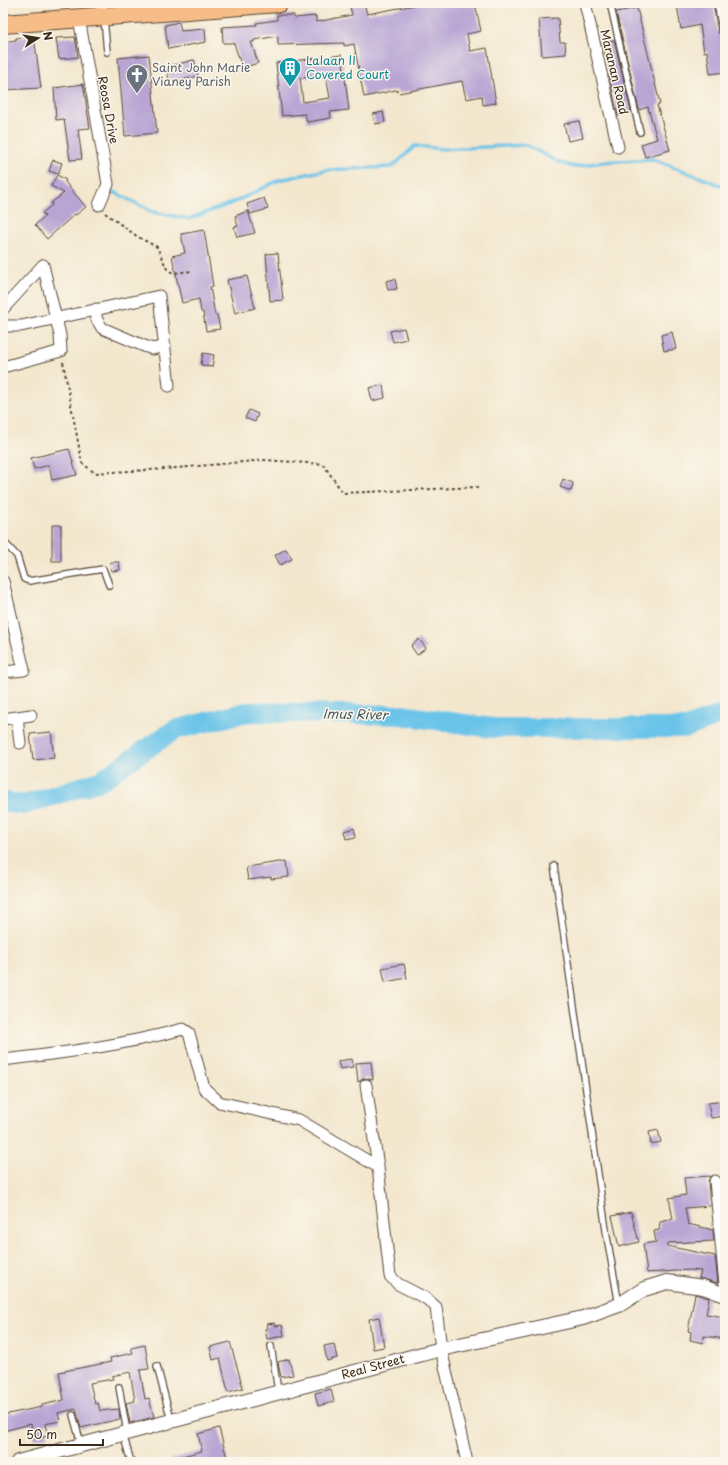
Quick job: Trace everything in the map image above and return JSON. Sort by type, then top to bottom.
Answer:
[{"type":"main road","points":[[3,24],[79,18],[102,9],[279,3]]},
{"type":"street","name":"Maranan Road","points":[[585,3],[618,146]]},
{"type":"street","points":[[720,3],[725,30]]},
{"type":"street","name":"Reosa Drive","points":[[79,18],[108,184],[99,205]]},
{"type":"street","points":[[3,309],[43,265],[54,317],[60,335],[61,351],[3,367]]},
{"type":"street","points":[[3,326],[21,326],[54,317],[159,296],[169,386]]},
{"type":"street","points":[[96,308],[96,318],[102,328],[153,349],[165,346]]},
{"type":"street","points":[[3,581],[24,670],[3,672]]},
{"type":"street","points":[[3,719],[31,715]]},
{"type":"street","points":[[17,717],[20,743]]},
{"type":"street","points":[[3,1060],[66,1053],[149,1038],[183,1029],[190,1033],[204,1088],[219,1102],[299,1120],[378,1167]]},
{"type":"street","points":[[366,1085],[378,1167],[390,1276],[398,1284],[427,1298],[436,1307],[441,1349],[467,1462]]},
{"type":"street","points":[[715,1181],[725,1284]]},
{"type":"street","name":"Real Street","points":[[20,1462],[81,1444],[441,1349],[583,1318],[619,1305],[644,1289],[667,1282],[703,1287],[725,1295]]},
{"type":"lane","points":[[610,3],[640,132]]},
{"type":"lane","points":[[102,9],[107,52]]},
{"type":"lane","points":[[3,541],[16,556],[24,579],[29,581],[103,569],[109,585]]},
{"type":"lane","points":[[554,866],[606,1229],[619,1305]]},
{"type":"lane","points":[[271,1346],[278,1392]]},
{"type":"lane","points":[[157,1366],[171,1420]]},
{"type":"lane","points":[[119,1387],[125,1433],[131,1462]]},
{"type":"lane","points":[[73,1415],[81,1444]]},
{"type":"path","points":[[99,205],[104,212],[126,228],[157,247],[168,268],[173,273],[192,271]]},
{"type":"path","points":[[61,351],[82,463],[95,473],[166,470],[264,460],[323,464],[343,493],[478,487]]},
{"type":"building","points":[[364,3],[367,14],[415,5],[414,3],[475,3],[481,31],[467,34],[470,51],[487,48],[496,103],[483,105],[482,96],[466,99],[462,81],[399,93],[396,90],[364,97],[354,44],[344,46],[344,43],[278,45],[278,36],[254,40],[254,42],[251,42],[258,63],[242,68],[234,43],[223,43],[222,27],[257,25],[256,23],[277,20],[277,15],[294,15],[294,18],[316,16],[316,22],[352,15],[350,7]]},
{"type":"building","points":[[686,3],[713,3],[718,32],[720,35],[725,37],[725,40],[723,40],[725,72],[710,74],[707,51],[704,52],[700,25],[681,29],[677,5]]},
{"type":"building","points":[[637,8],[660,104],[657,105],[670,150],[645,157],[641,144],[657,139],[648,107],[639,110],[616,12]]},
{"type":"building","points":[[558,18],[560,42],[565,42],[566,54],[542,56],[539,19]]},
{"type":"building","points":[[179,22],[181,31],[205,29],[206,42],[168,49],[165,25]]},
{"type":"building","points":[[34,36],[41,88],[3,90],[3,42],[16,40],[16,38]]},
{"type":"building","points":[[75,37],[78,57],[59,59],[56,38]]},
{"type":"building","points":[[614,40],[631,112],[618,116],[609,75],[611,75],[602,43]]},
{"type":"building","name":"Saint John Marie Vianey Parish","points":[[149,55],[157,133],[125,136],[118,58]]},
{"type":"building","points":[[342,55],[349,110],[330,112],[331,118],[307,122],[305,114],[282,116],[276,63]],"holes":[[[326,76],[330,98],[303,102],[300,78]]]},
{"type":"building","points":[[194,60],[198,76],[170,83],[166,67]]},
{"type":"building","points":[[83,84],[90,128],[78,129],[82,159],[70,160],[64,119],[56,120],[54,88]]},
{"type":"building","points":[[383,112],[385,122],[375,124],[373,114]]},
{"type":"building","points":[[579,121],[583,138],[568,141],[564,124]]},
{"type":"building","points":[[53,160],[62,163],[58,174],[49,171]]},
{"type":"building","points":[[57,175],[66,180],[65,182],[86,207],[76,215],[75,214],[47,239],[35,225],[45,216],[42,213],[52,205],[51,203],[64,193],[51,186]]},
{"type":"building","points":[[264,198],[268,209],[250,214],[247,204]]},
{"type":"building","points":[[248,211],[255,233],[237,237],[234,227],[238,226],[235,216]]},
{"type":"building","points":[[204,230],[213,286],[210,287],[215,315],[217,315],[220,329],[206,331],[199,299],[182,303],[172,256],[185,253],[181,234]]},
{"type":"building","points":[[278,253],[283,300],[270,301],[266,254]]},
{"type":"building","points":[[247,276],[255,308],[235,313],[227,280]]},
{"type":"building","points":[[395,279],[397,289],[388,290],[386,281]]},
{"type":"building","points":[[404,328],[407,339],[393,342],[390,331]]},
{"type":"building","points":[[672,332],[676,349],[664,351],[661,335]]},
{"type":"building","points":[[203,353],[214,355],[212,367],[201,365]]},
{"type":"building","points":[[383,385],[385,398],[372,401],[369,388]]},
{"type":"building","points":[[249,410],[258,414],[255,422],[245,418]]},
{"type":"building","points":[[69,449],[77,475],[52,480],[49,465],[34,469],[31,458]]},
{"type":"building","points":[[563,479],[573,483],[571,491],[560,487]]},
{"type":"building","points":[[52,525],[61,525],[61,561],[52,561]]},
{"type":"building","points":[[286,549],[292,559],[280,565],[275,555]]},
{"type":"building","points":[[110,562],[119,562],[120,570],[111,571]]},
{"type":"building","points":[[419,639],[426,648],[417,655],[411,646]]},
{"type":"building","points":[[51,732],[54,758],[33,760],[30,734]]},
{"type":"building","points":[[354,828],[356,837],[346,839],[344,831]]},
{"type":"building","points":[[287,861],[289,877],[271,879],[271,877],[248,880],[246,867]]},
{"type":"building","points":[[404,964],[407,978],[385,982],[382,968]]},
{"type":"building","points":[[352,1059],[353,1067],[340,1069],[338,1061]]},
{"type":"building","points":[[371,1062],[373,1080],[365,1078],[358,1082],[356,1063]]},
{"type":"building","points":[[725,1101],[725,1116],[711,1118],[708,1103]]},
{"type":"building","points":[[658,1130],[661,1142],[651,1144],[649,1132]]},
{"type":"building","points":[[710,1176],[708,1182],[710,1206],[685,1208],[688,1224],[713,1230],[714,1241],[667,1243],[667,1246],[715,1256],[718,1283],[699,1278],[701,1271],[690,1270],[647,1273],[643,1244],[656,1242],[654,1231],[659,1230],[660,1222],[673,1219],[669,1198],[686,1195],[684,1178]]},
{"type":"building","points":[[631,1212],[639,1242],[619,1247],[612,1216]]},
{"type":"building","points":[[695,1294],[709,1298],[706,1314],[725,1317],[725,1339],[704,1336],[703,1343],[690,1340],[691,1332],[688,1331]]},
{"type":"building","points":[[379,1317],[384,1347],[373,1349],[369,1319]]},
{"type":"building","points":[[275,1323],[276,1326],[282,1325],[284,1336],[267,1339],[265,1329],[268,1328],[267,1324]]},
{"type":"building","points":[[230,1342],[243,1388],[228,1392],[220,1358],[213,1360],[210,1347]]},
{"type":"building","points":[[334,1344],[337,1358],[327,1361],[324,1346]]},
{"type":"building","points":[[145,1345],[149,1369],[140,1370],[145,1399],[149,1398],[154,1417],[130,1423],[126,1403],[135,1401],[130,1372],[112,1376],[113,1379],[90,1383],[95,1404],[98,1403],[100,1411],[119,1409],[120,1419],[81,1428],[76,1409],[58,1413],[60,1421],[45,1424],[48,1436],[34,1439],[31,1424],[3,1431],[3,1415],[42,1407],[42,1405],[64,1400],[59,1372],[111,1362],[110,1358],[133,1353],[131,1348]]},
{"type":"building","points":[[289,1359],[293,1375],[281,1377],[278,1362]]},
{"type":"building","points":[[331,1389],[334,1402],[318,1406],[315,1393]]},
{"type":"building","points":[[219,1428],[228,1462],[172,1462],[171,1459],[202,1451],[198,1434]]},
{"type":"waterway","points":[[112,191],[153,212],[189,219],[237,201],[279,180],[326,170],[392,167],[415,146],[443,149],[526,145],[558,162],[574,167],[601,162],[653,159],[725,187]]},
{"type":"waterway","name":"Imus River","points":[[3,801],[23,805],[100,781],[174,730],[247,712],[401,715],[492,728],[686,728],[725,713]]},
{"type":"place","name":"Lalaan II Covered Court","points":[[290,88]]},
{"type":"place","name":"Saint John Marie Vianey Parish","points":[[137,94]]}]
